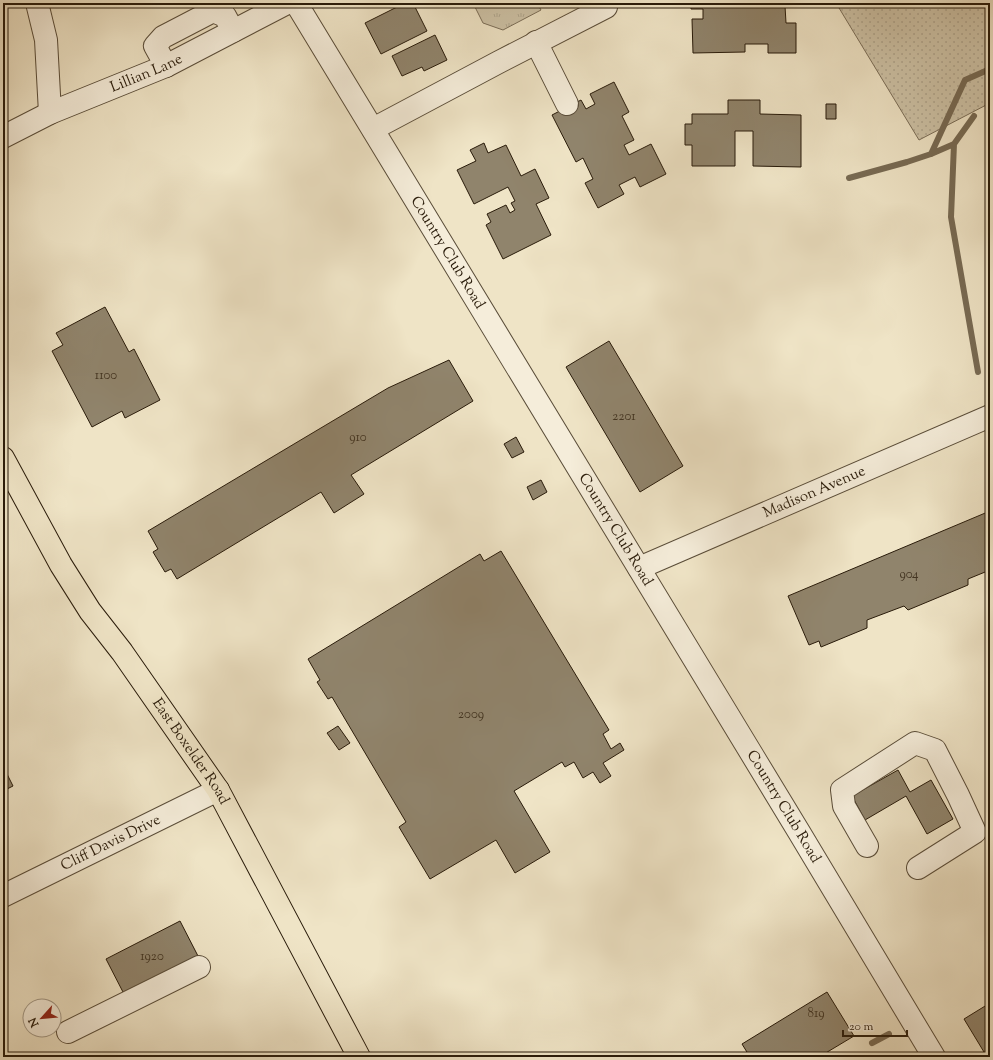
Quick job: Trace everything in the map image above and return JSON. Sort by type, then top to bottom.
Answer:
[{"type":"main road","name":"East Boxelder Road","points":[[6,471],[60,565],[90,611],[122,652],[218,790],[359,1057]]},
{"type":"street","points":[[37,3],[46,40],[50,113]]},
{"type":"street","name":"Lillian Lane","points":[[3,137],[50,113],[166,66],[287,3]]},
{"type":"street","name":"Country Club Road","points":[[296,3],[934,1057]]},
{"type":"street","points":[[373,129],[536,42],[606,7]]},
{"type":"street","points":[[536,42],[567,104]]},
{"type":"street","name":"Madison Avenue","points":[[639,568],[990,416]]},
{"type":"street","points":[[867,846],[844,806],[842,790],[915,743],[935,750],[958,795],[974,832],[918,868]]},
{"type":"street","name":"Cliff Davis Drive","points":[[3,896],[218,790]]},
{"type":"street","points":[[68,1032],[199,967]]},
{"type":"green space","points":[[473,3],[537,3],[541,10],[503,30],[483,23]]},
{"type":"green space","points":[[836,3],[990,3],[990,103],[919,140]]},
{"type":"building","points":[[395,3],[413,3],[427,31],[381,54],[365,23],[397,7]]},
{"type":"building","points":[[691,3],[796,3],[796,6],[785,6],[786,23],[796,23],[796,53],[768,53],[768,44],[745,44],[745,52],[693,53],[692,19],[703,19],[703,9],[691,9]]},
{"type":"building","points":[[435,35],[447,60],[424,71],[422,67],[402,76],[392,56]]},
{"type":"building","points":[[614,82],[629,112],[622,116],[634,140],[624,145],[629,155],[651,144],[666,174],[640,187],[635,177],[619,185],[624,194],[598,208],[585,183],[593,179],[583,158],[576,162],[552,115],[581,100],[586,109],[595,104],[590,94]]},
{"type":"building","points":[[728,100],[760,100],[760,114],[801,115],[801,167],[753,166],[753,131],[735,131],[735,166],[692,166],[692,145],[685,145],[685,124],[692,124],[692,114],[728,114]]},
{"type":"building","points":[[826,104],[836,104],[836,119],[826,119]]},
{"type":"building","points":[[484,143],[488,153],[506,145],[521,176],[535,169],[549,198],[536,204],[551,235],[503,259],[486,225],[491,222],[487,214],[506,205],[510,213],[515,210],[511,203],[515,201],[508,187],[474,204],[457,170],[476,161],[470,150]]},
{"type":"building","points":[[105,307],[129,352],[134,349],[160,400],[125,418],[122,411],[92,427],[52,351],[63,345],[56,333]]},
{"type":"building","points":[[609,341],[683,466],[640,492],[566,367]]},
{"type":"building","points":[[449,360],[473,401],[351,475],[364,494],[334,513],[321,492],[177,579],[171,569],[165,572],[153,552],[158,549],[148,531],[388,388]]},
{"type":"building","points":[[516,437],[524,452],[512,458],[504,444]]},
{"type":"building","points":[[541,480],[547,492],[533,500],[527,487]]},
{"type":"building","points":[[990,511],[990,570],[968,579],[968,585],[908,610],[904,606],[867,620],[867,628],[821,647],[819,641],[809,645],[788,596]]},
{"type":"building","points":[[501,551],[609,730],[603,734],[611,749],[620,743],[624,750],[603,763],[611,776],[600,783],[593,772],[583,778],[574,762],[565,767],[562,762],[514,791],[550,852],[515,873],[496,840],[430,879],[399,827],[406,822],[332,697],[328,699],[317,682],[320,680],[308,659],[480,554],[484,561]]},
{"type":"building","points":[[338,726],[350,743],[339,750],[327,733]]},
{"type":"building","points":[[3,766],[13,786],[3,791]]},
{"type":"building","points":[[898,770],[910,792],[931,780],[953,819],[927,834],[906,796],[865,820],[852,796]]},
{"type":"building","points":[[180,921],[198,956],[124,994],[106,959]]},
{"type":"building","points":[[827,992],[854,1036],[819,1057],[750,1057],[742,1044]]},
{"type":"building","points":[[990,1003],[990,1057],[987,1057],[964,1019]]},
{"type":"waterway","points":[[931,154],[965,80],[990,69]]},
{"type":"waterway","points":[[954,144],[974,116]]},
{"type":"waterway","points":[[849,178],[907,162],[954,144],[951,217],[978,372]]},
{"type":"waterway","points":[[872,1043],[889,1034]]}]
